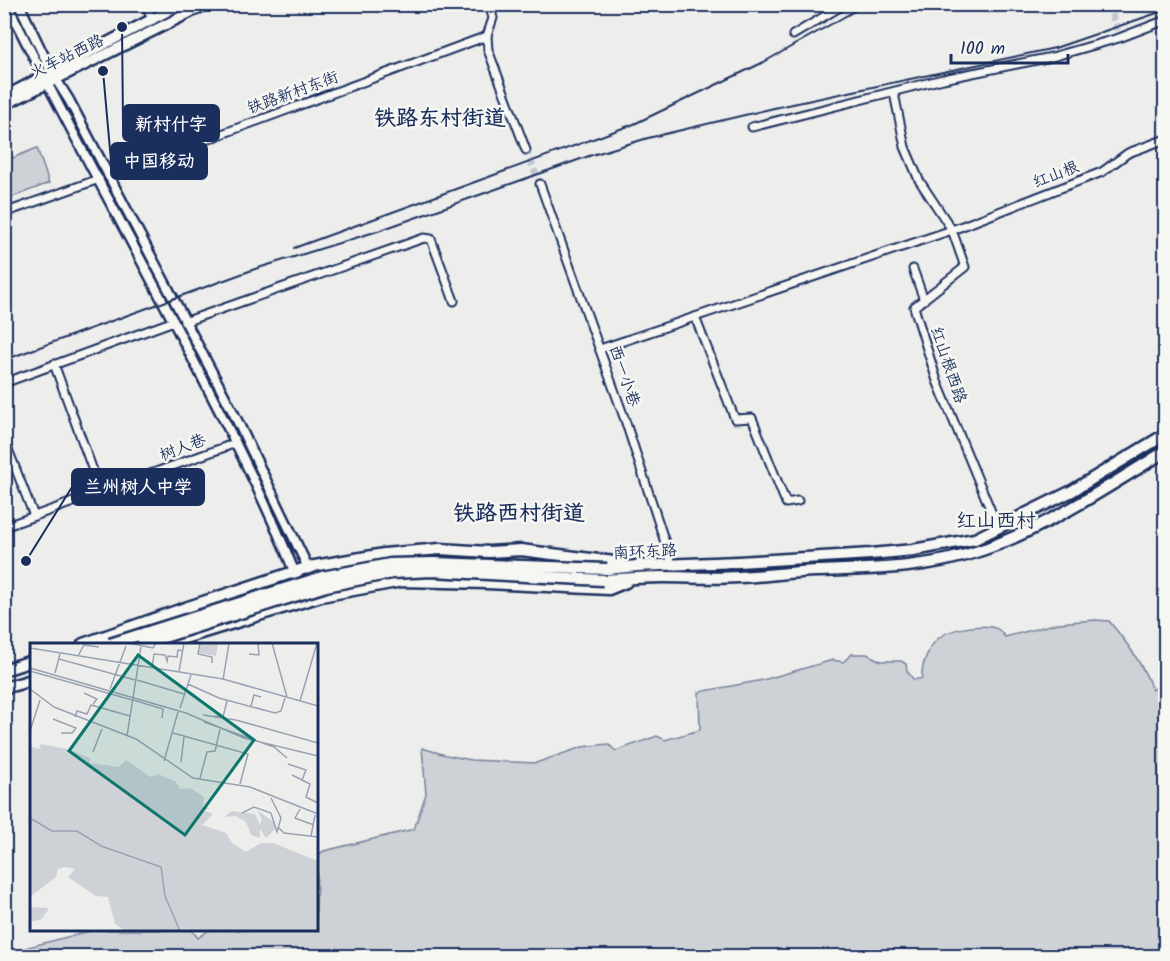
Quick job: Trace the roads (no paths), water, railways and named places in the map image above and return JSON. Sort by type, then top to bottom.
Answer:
[{"type":"highway","name":"南环东路","points":[[148,643],[326,586],[392,573],[432,570],[605,575],[638,566],[913,550],[975,539],[1072,491],[1166,434]]},
{"type":"highway","name":"南环东路","points":[[116,643],[322,577],[390,564],[434,563],[635,579],[738,577],[914,566],[981,550],[1026,532],[1166,451]]},
{"type":"highway","points":[[89,643],[309,567],[341,560],[417,550],[456,549],[489,552],[521,550],[638,566]]},
{"type":"highway","points":[[171,643],[306,600],[402,581],[487,582],[609,589],[635,579]]},
{"type":"highway","points":[[4,670],[30,662]]},
{"type":"highway","points":[[4,676],[30,670]]},
{"type":"highway","points":[[4,688],[30,681]]},
{"type":"highway","points":[[4,695],[30,688]]},
{"type":"main road","name":"火车站西路","points":[[4,105],[182,4]]},
{"type":"main road","name":"火车站西路","points":[[4,97],[50,79],[207,4]]},
{"type":"street","points":[[7,4],[108,176],[234,414],[321,596]]},
{"type":"street","points":[[19,4],[50,79],[99,179],[236,443],[306,600]]},
{"type":"street","points":[[145,4],[153,20]]},
{"type":"street","points":[[489,4],[493,18],[486,36],[488,50],[526,150]]},
{"type":"street","points":[[793,35],[845,4]]},
{"type":"street","points":[[752,127],[944,79],[1052,57],[1166,20]]},
{"type":"street","name":"铁路新村东街","points":[[108,176],[486,36]]},
{"type":"street","points":[[894,93],[905,147],[919,180],[952,230],[964,267],[924,300],[913,269]]},
{"type":"street","name":"红山根","points":[[600,349],[952,230],[1102,172],[1128,153],[1166,139]]},
{"type":"street","points":[[4,213],[99,179]]},
{"type":"street","name":"西一小巷","points":[[540,184],[600,349],[677,578]]},
{"type":"street","points":[[184,322],[424,238],[431,239],[454,301]]},
{"type":"street","name":"红山根西路","points":[[924,300],[914,307],[937,381],[998,528]]},
{"type":"street","points":[[695,317],[735,419],[752,418],[786,503],[798,501]]},
{"type":"street","points":[[4,383],[174,321]]},
{"type":"street","points":[[54,364],[95,476]]},
{"type":"street","points":[[4,439],[34,516]]},
{"type":"street","name":"树人巷","points":[[4,527],[236,443]]},
{"type":"tunnel","points":[[1108,4],[1118,32]]},
{"type":"tunnel","points":[[526,150],[540,184]]},
{"type":"railway","points":[[294,248],[634,124],[764,62],[867,4]]},
{"type":"railway","points":[[4,360],[255,269],[378,231],[592,155],[648,138],[774,108],[1055,48],[1166,10]]},
{"type":"place","name":"新村什字","points":[[122,27]]},
{"type":"place","name":"中国移动","points":[[103,71]]},
{"type":"place","name":"兰州树人中学","points":[[26,561]]},
{"type":"district","name":"铁路东村街道","points":[[440,119]]},
{"type":"district","name":"铁路西村街道","points":[[519,514]]},
{"type":"district","name":"红山西村","points":[[996,522]]}]
